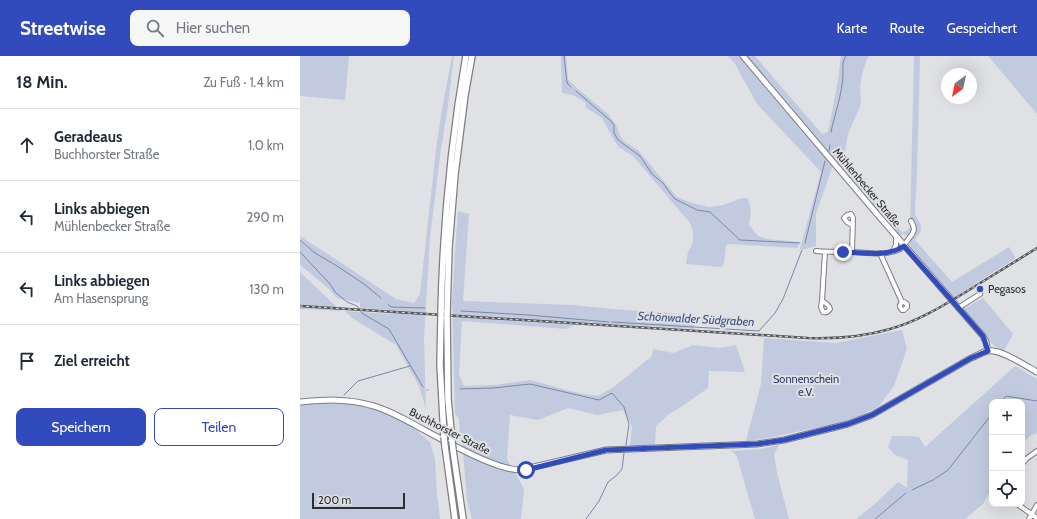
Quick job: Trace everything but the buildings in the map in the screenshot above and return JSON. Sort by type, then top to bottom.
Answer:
[{"type":"highway","points":[[463,519],[453,450],[448,399],[442,264],[450,161],[466,56]]},
{"type":"highway","points":[[455,519],[444,437],[440,364],[455,174],[472,56]]},
{"type":"main road","name":"Mühlenbecker Straße","points":[[743,56],[904,246],[983,336],[988,351]]},
{"type":"main road","points":[[988,351],[1000,353],[1037,372]]},
{"type":"main road","name":"Buchhorster Straße","points":[[300,402],[344,400],[370,404],[392,413],[477,457],[506,468],[521,470],[606,450],[757,444],[784,440],[848,424],[872,415],[971,358],[988,351]]},
{"type":"street","points":[[816,251],[880,254],[893,252],[904,246],[913,234],[915,230],[911,221]]},
{"type":"street","points":[[852,225],[852,252]]},
{"type":"street","points":[[893,252],[896,245],[896,236]]},
{"type":"street","points":[[822,301],[825,252]]},
{"type":"street","points":[[880,254],[902,302]]},
{"type":"street","points":[[958,308],[980,294]]},
{"type":"street","points":[[1025,460],[1037,451]]},
{"type":"street","points":[[1028,519],[1037,505]]},
{"type":"street","points":[[1022,507],[1037,518]]},
{"type":"green space","points":[[300,56],[349,56],[345,100],[300,96]]},
{"type":"green space","points":[[452,56],[454,56],[430,237],[424,339],[426,409],[419,386],[396,345],[352,318],[345,311],[390,314],[391,310],[360,308],[360,300],[359,303],[337,298],[328,288],[300,265],[300,241],[302,242],[300,236],[396,299],[414,303],[420,294],[436,150]]},
{"type":"green space","points":[[561,56],[566,56],[568,79],[608,114],[616,125],[620,136],[625,142],[638,150],[677,197],[692,203],[709,207],[723,205],[742,198],[748,198],[751,210],[749,225],[758,236],[767,239],[799,242],[798,248],[730,244],[726,245],[724,264],[722,267],[686,264],[688,252],[693,242],[693,232],[690,223],[633,156],[619,147],[602,118],[585,107],[586,103],[573,95],[562,93]]},
{"type":"green space","points":[[728,56],[755,56],[822,134],[828,132],[838,81],[841,56],[869,56],[862,75],[860,88],[861,104],[848,134],[845,162],[851,176],[903,233],[910,228],[914,56],[920,56],[915,214],[921,226],[921,231],[915,240],[952,282],[1009,247],[1016,258],[953,298],[912,250],[909,243],[912,239],[903,234],[900,236],[864,197],[830,155],[825,156],[833,165],[816,214],[816,246],[800,249],[821,172],[757,104],[735,64]]},
{"type":"green space","points":[[988,56],[1037,56],[1037,114]]},
{"type":"green space","points":[[458,211],[469,214],[463,301],[573,305],[694,315],[694,329],[580,322],[567,329],[462,321],[459,375],[464,386],[495,385],[530,380],[578,393],[598,396],[615,386],[652,356],[653,349],[673,353],[693,345],[719,348],[736,345],[745,372],[709,371],[708,388],[669,414],[656,426],[655,445],[630,446],[632,426],[623,410],[597,415],[568,408],[538,420],[510,415],[507,459],[512,468],[463,449],[460,437],[459,419],[455,414],[452,303]]},
{"type":"green space","points":[[300,272],[341,311],[300,309]]},
{"type":"green space","points":[[983,298],[1013,334],[1004,351],[986,339],[963,309]]},
{"type":"green space","name":"Sonnenschein e.V.","points":[[902,330],[907,349],[894,386],[878,407],[862,415],[834,424],[763,439],[746,441],[761,384],[764,338],[836,343]]},
{"type":"green space","points":[[1015,366],[1037,379],[1037,433],[1030,436],[1025,441],[1025,399],[989,399],[989,493],[983,504],[965,519],[856,519],[876,503],[898,482],[907,488],[908,460],[895,455],[888,447],[892,436],[919,437],[925,447]]},
{"type":"green space","points":[[338,402],[369,406],[389,413],[418,429],[419,433],[430,442],[435,459],[440,519],[300,519],[300,404]]},
{"type":"green space","points":[[779,445],[774,454],[777,473],[789,519],[755,519],[737,457],[730,451],[761,449]]},
{"type":"green space","points":[[463,452],[515,472],[524,489],[521,519],[472,519],[467,500]]},
{"type":"waterway","points":[[564,56],[567,83],[571,87]]},
{"type":"waterway","name":"Schönwalder Südgraben","points":[[831,132],[841,90],[843,63],[846,56]]},
{"type":"waterway","points":[[576,91],[612,122],[614,125],[614,133],[618,140],[640,156],[652,174],[663,183],[675,199],[697,210],[710,212],[740,240],[800,243]]},
{"type":"waterway","name":"Schönwalder Südgraben","points":[[829,151],[830,145]]},
{"type":"waterway","name":"Schönwalder Südgraben","points":[[805,243],[825,161]]},
{"type":"waterway","name":"Schönwalder Südgraben","points":[[300,240],[315,253],[364,284],[381,298]]},
{"type":"waterway","name":"Schönwalder Südgraben","points":[[612,322],[759,331],[775,313],[783,299],[802,250]]},
{"type":"waterway","points":[[300,252],[330,284],[335,292],[347,302],[357,306],[363,314],[389,329],[423,387]]},
{"type":"waterway","name":"Schönwalder Südgraben","points":[[388,304],[391,307],[425,308]]},
{"type":"waterway","name":"Schönwalder Südgraben","points":[[461,311],[609,322]]},
{"type":"waterway","points":[[344,395],[358,381],[410,366]]},
{"type":"waterway","points":[[460,389],[493,388],[530,384],[599,400],[612,393],[624,407],[629,424],[626,445]]},
{"type":"waterway","points":[[1004,399],[1006,396],[1025,399]]},
{"type":"waterway","points":[[1025,399],[1037,401]]},
{"type":"waterway","points":[[912,490],[933,480],[948,470],[989,418]]},
{"type":"waterway","points":[[586,519],[599,501],[608,482],[622,469],[624,453]]},
{"type":"waterway","points":[[875,519],[906,493]]},
{"type":"railway","points":[[300,306],[808,338],[839,338],[880,332],[911,322],[950,301],[1037,248]]},
{"type":"place","name":"Pegasos","points":[[980,289]]},
{"type":"route","points":[[526,470],[606,450],[737,446],[767,443],[848,424],[872,415],[971,358],[988,351],[983,336],[904,246],[893,252],[880,254],[843,252]]}]
